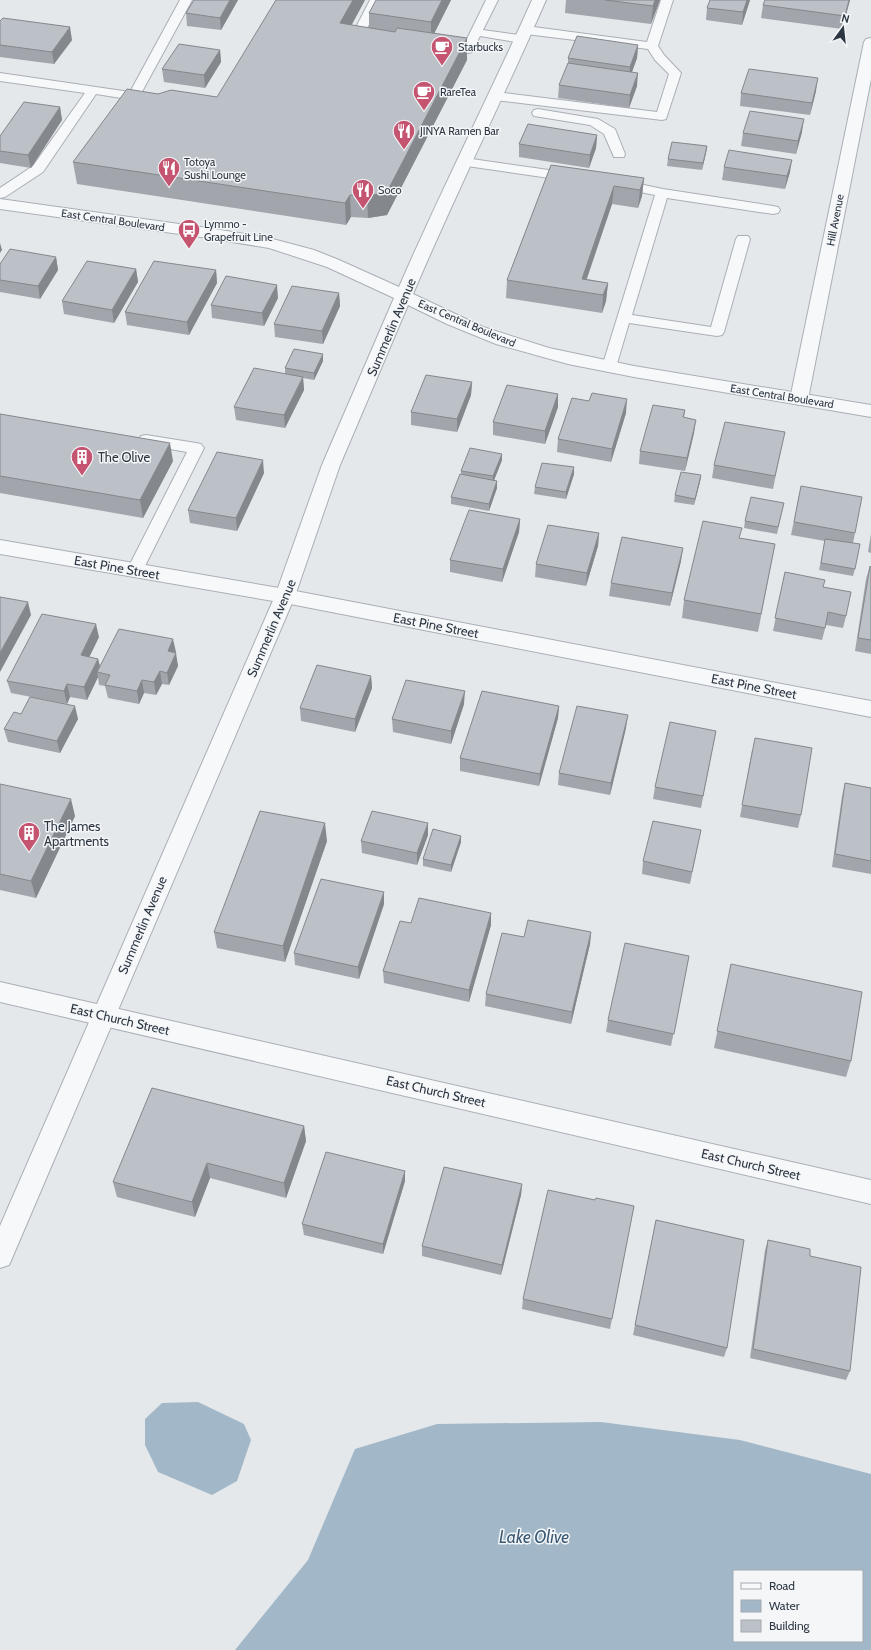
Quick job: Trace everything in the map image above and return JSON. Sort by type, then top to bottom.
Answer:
[{"type":"street","name":"Summerlin Avenue","points":[[0,1256],[285,596],[331,465],[433,228],[539,0]]},
{"type":"street","name":"Hill Avenue","points":[[799,399],[871,42]]},
{"type":"street","name":"East Central Boulevard","points":[[0,204],[112,221],[229,236],[268,243],[308,254],[358,273],[404,297],[501,340],[549,354],[609,367],[871,411]]},
{"type":"street","name":"East Pine Street","points":[[0,547],[285,596],[871,709]]},
{"type":"street","name":"East Church Street","points":[[0,992],[871,1192]]},
{"type":"lane","points":[[0,77],[134,96],[186,0]]},
{"type":"lane","points":[[376,0],[358,34],[382,38]]},
{"type":"lane","points":[[429,44],[468,49],[492,0]]},
{"type":"lane","points":[[652,46],[667,0]]},
{"type":"lane","points":[[476,32],[524,34],[652,46]]},
{"type":"lane","points":[[493,100],[662,116],[675,73],[659,57],[652,46]]},
{"type":"lane","points":[[0,194],[38,169],[92,90]]},
{"type":"lane","points":[[493,100],[594,122],[610,132],[619,154]]},
{"type":"lane","points":[[464,162],[579,179]]},
{"type":"lane","points":[[610,183],[648,189],[662,193],[773,210]]},
{"type":"lane","points":[[609,367],[662,193]]},
{"type":"lane","points":[[624,318],[717,332],[743,239]]},
{"type":"lane","points":[[134,438],[196,448],[135,570]]},
{"type":"water","points":[[198,1402],[244,1424],[251,1440],[237,1481],[212,1495],[158,1472],[145,1445],[145,1419],[162,1403]]},
{"type":"water","name":"Lake Olive","points":[[601,1422],[740,1440],[871,1474],[871,1650],[235,1650],[308,1560],[355,1449],[437,1424]]},
{"type":"building","points":[[194,0],[230,0],[220,18],[186,13]]},
{"type":"building","points":[[276,0],[353,0],[340,23],[395,32],[397,28],[467,38],[387,192],[367,196],[350,195],[345,203],[73,162],[127,89],[158,94],[171,90],[217,97]]},
{"type":"building","points":[[376,0],[442,0],[431,22],[369,13]]},
{"type":"building","points":[[605,0],[655,0],[653,6]]},
{"type":"building","points":[[710,0],[747,0],[743,12],[707,8]]},
{"type":"building","points":[[765,0],[849,0],[845,16],[763,5]]},
{"type":"building","points":[[3,18],[70,27],[52,52],[0,45],[0,21]]},
{"type":"building","points":[[577,36],[638,45],[630,67],[568,58]]},
{"type":"building","points":[[179,44],[220,50],[204,75],[162,69]]},
{"type":"building","points":[[568,63],[638,73],[630,95],[559,85]]},
{"type":"building","points":[[749,69],[818,78],[812,103],[741,93]]},
{"type":"building","points":[[24,102],[60,107],[28,155],[0,151],[0,136]]},
{"type":"building","points":[[750,111],[804,119],[798,141],[743,133]]},
{"type":"building","points":[[528,124],[597,135],[590,155],[519,144]]},
{"type":"building","points":[[672,142],[707,146],[703,163],[668,159]]},
{"type":"building","points":[[729,150],[792,160],[787,176],[724,167]]},
{"type":"building","points":[[551,165],[644,178],[640,190],[614,186],[582,279],[608,283],[603,295],[507,280]]},
{"type":"building","points":[[10,249],[56,257],[38,286],[0,280],[0,264]]},
{"type":"building","points":[[87,261],[136,269],[112,310],[62,301]]},
{"type":"building","points":[[154,261],[216,270],[187,322],[125,312]]},
{"type":"building","points":[[226,276],[277,285],[262,313],[211,305]]},
{"type":"building","points":[[292,286],[339,293],[322,331],[274,324]]},
{"type":"building","points":[[294,349],[323,354],[314,373],[285,368]]},
{"type":"building","points":[[254,368],[303,377],[284,415],[234,407]]},
{"type":"building","points":[[426,375],[472,382],[457,419],[411,412]]},
{"type":"building","points":[[507,385],[558,394],[545,431],[493,422]]},
{"type":"building","points":[[592,393],[627,399],[612,449],[558,439],[572,398],[589,401]]},
{"type":"building","points":[[653,405],[685,410],[683,417],[696,420],[687,458],[640,451]]},
{"type":"building","name":"The Olive","points":[[0,414],[170,443],[140,500],[0,476]]},
{"type":"building","points":[[725,422],[785,432],[775,476],[714,465]]},
{"type":"building","points":[[470,448],[502,454],[493,476],[461,471]]},
{"type":"building","points":[[217,452],[263,460],[236,518],[188,510]]},
{"type":"building","points":[[542,463],[574,467],[566,492],[535,487]]},
{"type":"building","points":[[681,472],[701,475],[695,499],[675,495]]},
{"type":"building","points":[[460,474],[497,481],[489,504],[451,497]]},
{"type":"building","points":[[801,486],[862,497],[855,533],[794,522]]},
{"type":"building","points":[[751,497],[784,503],[778,527],[745,521]]},
{"type":"building","points":[[469,510],[520,519],[503,569],[450,560]]},
{"type":"building","points":[[703,521],[742,528],[739,538],[775,544],[761,614],[684,600]]},
{"type":"building","points":[[548,525],[599,533],[587,573],[536,564]]},
{"type":"building","points":[[622,537],[683,548],[672,593],[611,583]]},
{"type":"building","points":[[825,539],[860,544],[855,569],[821,563]]},
{"type":"building","points":[[870,566],[871,567],[871,640],[858,638]]},
{"type":"building","points":[[785,572],[825,580],[823,587],[851,592],[846,616],[828,612],[825,628],[775,618]]},
{"type":"building","points":[[0,597],[28,602],[0,653]]},
{"type":"building","points":[[42,614],[96,624],[81,655],[98,659],[84,687],[67,684],[64,691],[7,681]]},
{"type":"building","points":[[119,629],[173,639],[168,651],[176,653],[167,673],[160,671],[154,682],[142,680],[137,691],[105,685],[110,675],[97,672]]},
{"type":"building","points":[[317,665],[371,676],[355,719],[300,708]]},
{"type":"building","points":[[406,680],[465,691],[451,731],[392,719]]},
{"type":"building","points":[[482,691],[559,706],[540,774],[460,758]]},
{"type":"building","points":[[30,697],[75,706],[57,741],[4,729],[14,712],[21,714]]},
{"type":"building","points":[[577,706],[628,715],[611,783],[559,773]]},
{"type":"building","points":[[670,722],[716,731],[703,796],[655,787]]},
{"type":"building","points":[[755,738],[812,748],[801,815],[742,805]]},
{"type":"building","points":[[845,783],[871,788],[871,861],[835,854]]},
{"type":"building","name":"The James Apartments","points":[[0,784],[71,799],[31,881],[0,874]]},
{"type":"building","points":[[260,811],[325,823],[283,946],[214,932]]},
{"type":"building","points":[[372,811],[428,823],[417,853],[361,841]]},
{"type":"building","points":[[653,821],[701,830],[692,872],[643,861]]},
{"type":"building","points":[[433,829],[461,836],[451,865],[423,859]]},
{"type":"building","points":[[321,879],[384,892],[358,967],[294,953]]},
{"type":"building","points":[[419,898],[491,913],[469,990],[383,971],[400,921],[411,923]]},
{"type":"building","points":[[528,920],[591,932],[572,1012],[486,994],[502,933],[524,937]]},
{"type":"building","points":[[625,943],[689,956],[674,1034],[608,1020]]},
{"type":"building","points":[[731,964],[862,992],[851,1061],[717,1031]]},
{"type":"building","points":[[152,1088],[304,1126],[284,1183],[207,1163],[192,1202],[113,1182]]},
{"type":"building","points":[[326,1152],[405,1171],[383,1244],[302,1224]]},
{"type":"building","points":[[444,1167],[522,1184],[502,1265],[422,1246]]},
{"type":"building","points":[[548,1190],[595,1200],[596,1198],[634,1206],[612,1319],[523,1299]]},
{"type":"building","points":[[656,1220],[744,1240],[727,1348],[635,1325]]},
{"type":"building","points":[[768,1240],[810,1249],[810,1256],[861,1267],[850,1371],[753,1349]]},
{"type":"place","name":"Starbucks","points":[[442,66]]},
{"type":"place","name":"RareTea","points":[[424,112]]},
{"type":"place","name":"JINYA Ramen Bar","points":[[404,150]]},
{"type":"place","name":"Totoya Sushi Lounge","points":[[169,188]]},
{"type":"place","name":"Soco","points":[[363,210]]},
{"type":"place","name":"Lymmo - Grapefruit Line","points":[[189,250]]},
{"type":"place","name":"The Olive","points":[[82,476]]},
{"type":"place","name":"The James Apartments","points":[[29,852]]}]
